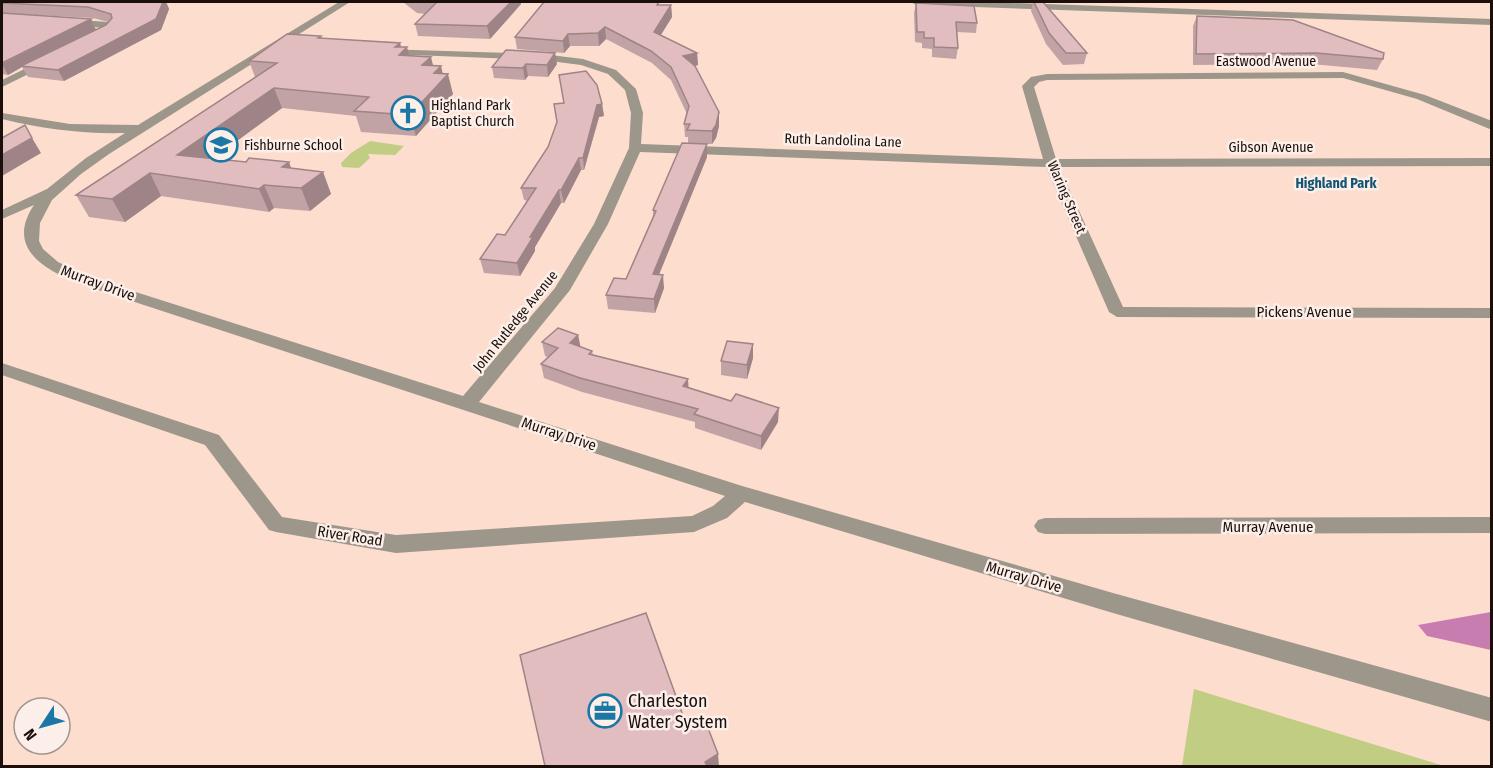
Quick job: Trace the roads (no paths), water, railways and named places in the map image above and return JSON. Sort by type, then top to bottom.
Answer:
[{"type":"street","name":"Murray Drive","points":[[345,2],[141,129],[75,173],[53,191],[38,208],[33,222],[32,238],[44,259],[58,269],[92,283],[741,493],[1113,603],[1491,710]]},
{"type":"street","points":[[916,2],[1491,22]]},
{"type":"street","points":[[59,21],[109,26],[106,32],[85,42]]},
{"type":"street","points":[[276,45],[303,46]]},
{"type":"street","name":"John Rutledge Avenue","points":[[369,50],[542,57],[583,62],[612,72],[630,89],[637,113],[635,148],[601,224],[562,290],[467,404]]},
{"type":"street","points":[[2,84],[54,58]]},
{"type":"street","name":"Eastwood Avenue","points":[[1032,80],[1047,77],[1343,75],[1421,97],[1491,126]]},
{"type":"street","name":"Waring Street","points":[[1032,80],[1028,86],[1051,163],[1117,312]]},
{"type":"street","points":[[2,116],[100,130],[141,129]]},
{"type":"street","name":"Ruth Landolina Lane","points":[[635,148],[1051,163]]},
{"type":"street","name":"Gibson Avenue","points":[[1051,163],[1491,162]]},
{"type":"street","points":[[2,215],[53,191]]},
{"type":"street","name":"Pickens Avenue","points":[[1117,312],[1491,313]]},
{"type":"street","name":"River Road","points":[[2,369],[212,440],[276,524],[287,526],[396,544],[694,524],[720,512],[741,493]]},
{"type":"street","name":"Murray Avenue","points":[[1045,526],[1491,525]]},
{"type":"place","name":"Highland Park Baptist Church","points":[[408,113]]},
{"type":"place","name":"Fishburne School","points":[[221,145]]},
{"type":"place","name":"Charleston Water System","points":[[605,711]]},
{"type":"district","name":"Highland Park","points":[[1336,183]]}]
